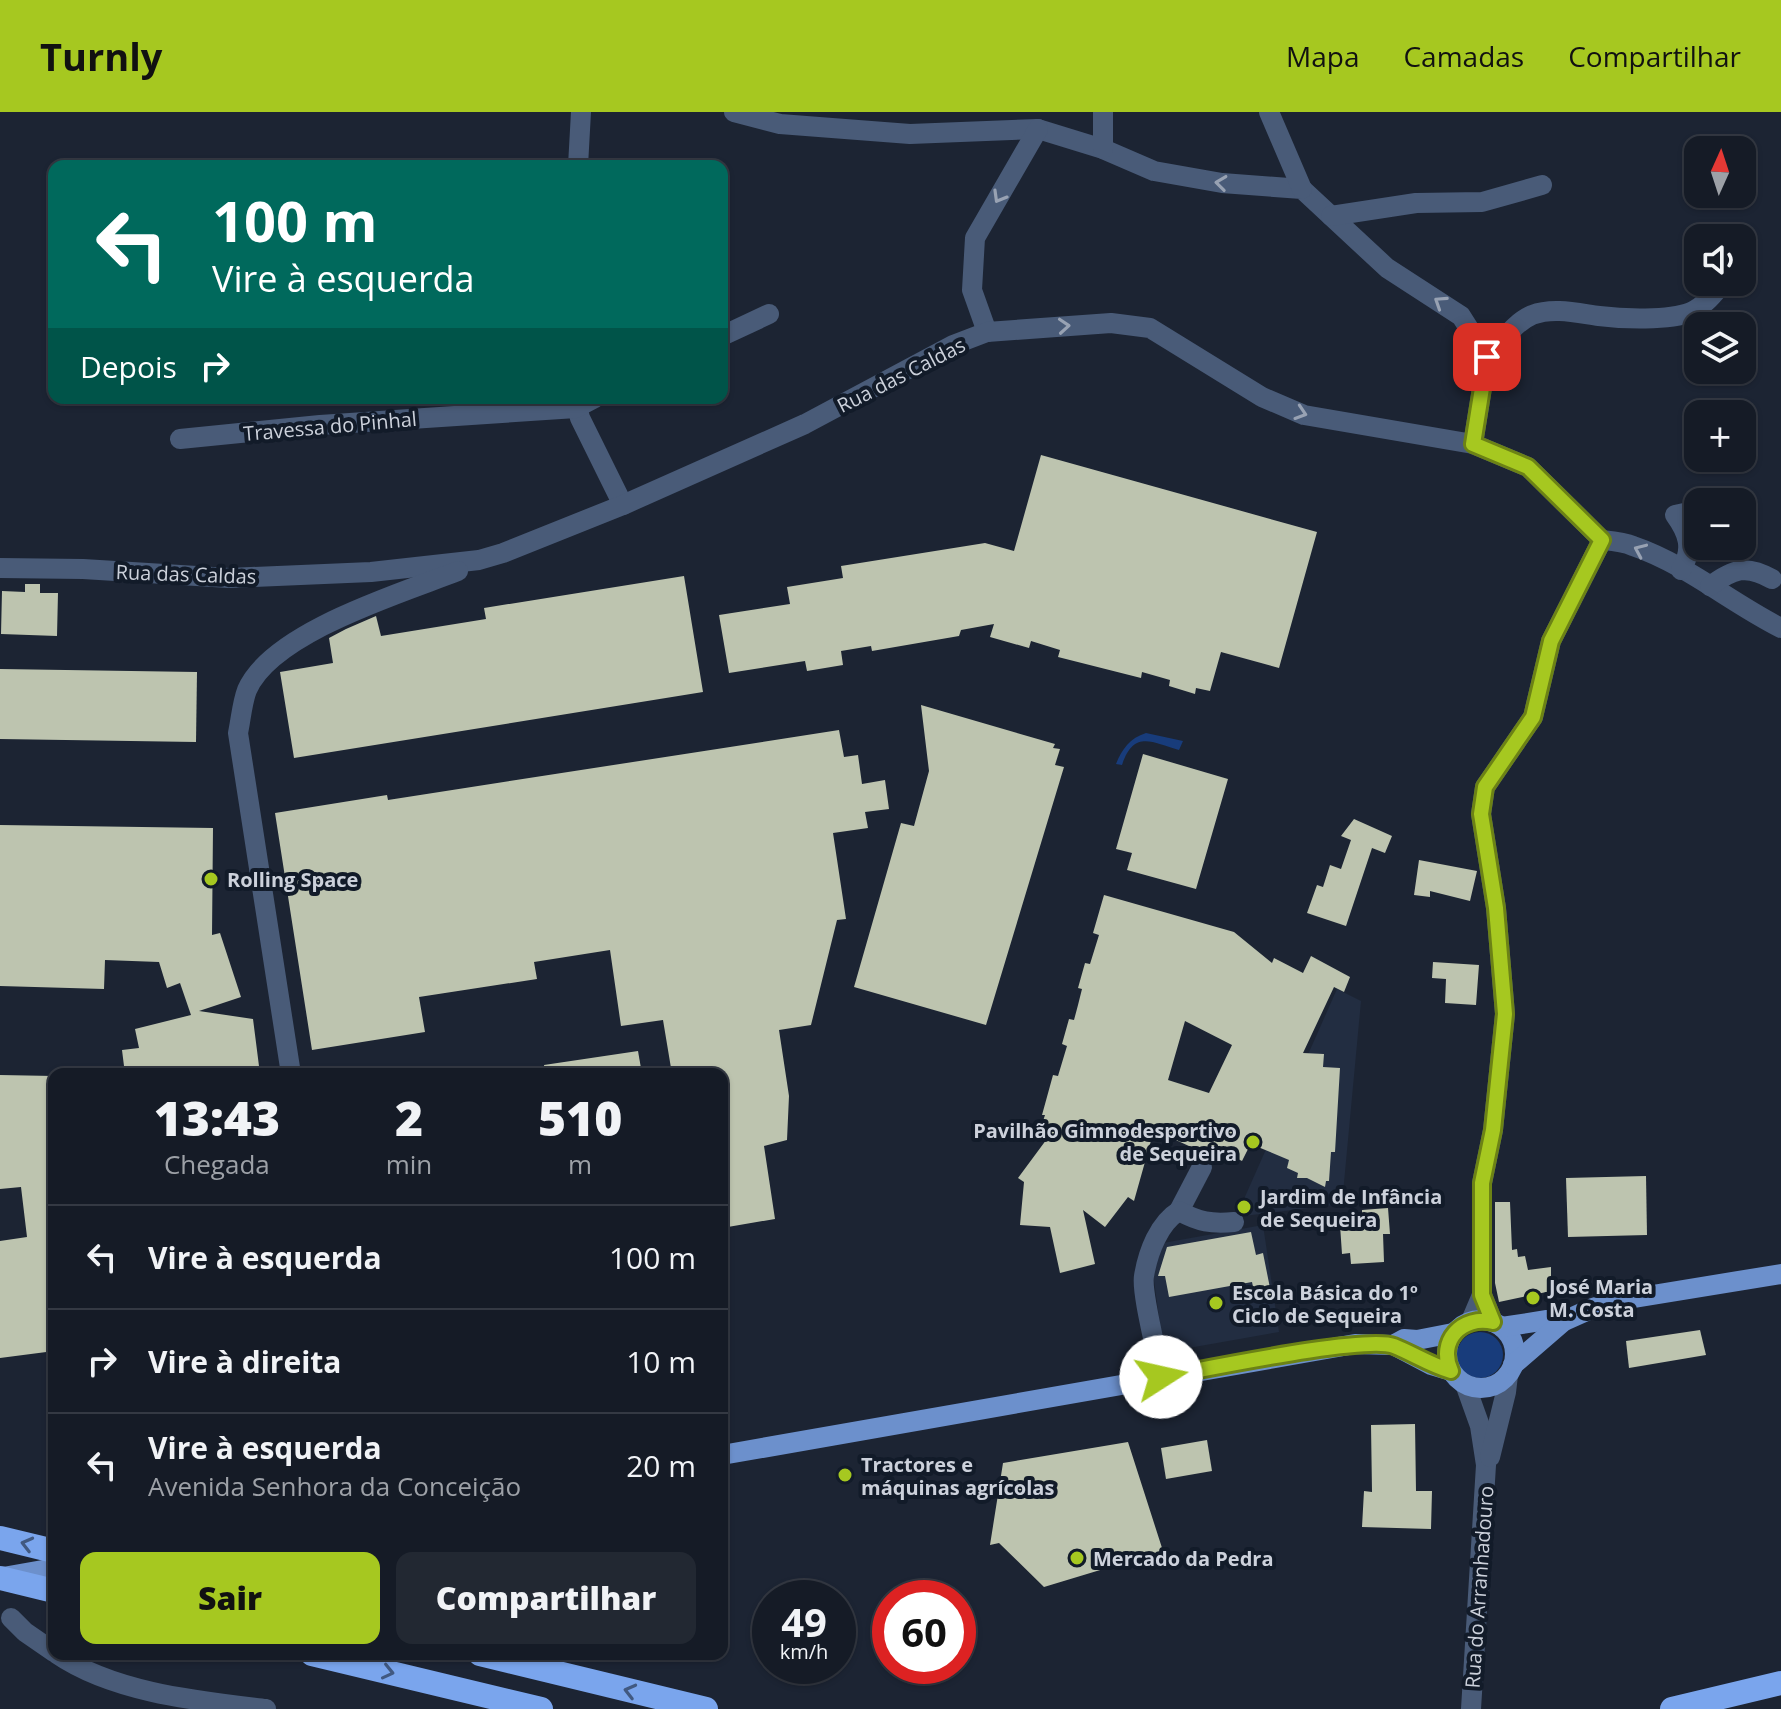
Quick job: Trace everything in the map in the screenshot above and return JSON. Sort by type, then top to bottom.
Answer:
[{"type":"highway","points":[[0,1538],[48,1550]]},
{"type":"highway","points":[[0,1578],[48,1590]]},
{"type":"highway","points":[[337,1660],[541,1709]]},
{"type":"highway","points":[[505,1660],[706,1709]]},
{"type":"highway","points":[[1672,1709],[1781,1683]]},
{"type":"main road","points":[[728,1454],[1355,1344],[1393,1345],[1477,1388],[1491,1387],[1564,1321],[1593,1308],[1622,1300],[1781,1274]]},
{"type":"main road","points":[[1393,1345],[1404,1339],[1417,1340],[1453,1333],[1471,1321],[1497,1325],[1564,1321]]},
{"type":"main road","points":[[1497,1325],[1514,1345],[1510,1370]]},
{"type":"main road","points":[[1453,1333],[1446,1354],[1458,1377]]},
{"type":"main road","points":[[0,1578],[48,1569]]},
{"type":"street","points":[[578,160],[581,112]]},
{"type":"street","points":[[734,112],[780,124],[910,134],[1038,129],[1103,149],[1154,171],[1222,183],[1302,189]]},
{"type":"street","points":[[1103,112],[1103,149]]},
{"type":"street","points":[[1269,112],[1302,189],[1387,268],[1461,316],[1487,357]]},
{"type":"street","points":[[987,332],[972,290],[975,238],[1038,129]]},
{"type":"street","points":[[1331,216],[1416,203],[1482,202],[1542,185]]},
{"type":"street","points":[[1473,444],[1487,357],[1509,332],[1533,315],[1554,311],[1628,318],[1676,314],[1690,312],[1712,296]]},
{"type":"street","points":[[728,333],[769,314]]},
{"type":"street","name":"Rua das Caldas","points":[[290,1068],[238,733],[247,690],[274,656],[317,629],[623,505],[805,424],[953,345],[987,332],[1111,323],[1150,328],[1262,397],[1304,415],[1473,444],[1528,467],[1602,540]]},
{"type":"street","name":"Travessa do Pinhal","points":[[180,439],[564,404]]},
{"type":"street","points":[[576,404],[623,505]]},
{"type":"street","points":[[1684,513],[1675,515],[1684,530]]},
{"type":"street","points":[[1471,1321],[1482,1295],[1482,1183],[1493,1130],[1505,1014],[1496,908],[1481,814],[1485,787],[1533,717],[1551,641],[1602,540],[1632,545],[1781,628]]},
{"type":"street","name":"Rua das Caldas","points":[[0,568],[83,569],[229,578],[393,570],[447,565],[503,553]]},
{"type":"street","points":[[1681,570],[1685,560]]},
{"type":"street","points":[[1710,586],[1727,575],[1747,568],[1772,579]]},
{"type":"street","points":[[393,570],[403,577],[407,586],[405,592]]},
{"type":"street","points":[[371,572],[384,586],[382,601]]},
{"type":"street","points":[[1161,1377],[1143,1278],[1159,1230],[1167,1218],[1179,1211],[1202,1167]]},
{"type":"street","points":[[1179,1211],[1199,1222],[1234,1222]]},
{"type":"street","points":[[1482,1295],[1497,1325]]},
{"type":"street","name":"Rua do Arranhadouro","points":[[1486,1465],[1510,1370]]},
{"type":"street","name":"Rua do Arranhadouro","points":[[1458,1377],[1480,1426],[1486,1465],[1471,1709]]},
{"type":"street","points":[[11,1618],[48,1648]]},
{"type":"street","points":[[68,1660],[127,1686],[266,1709]]},
{"type":"shaded area","points":[[1146,733],[1183,741],[1179,750],[1152,742],[1138,743],[1132,747],[1122,765],[1116,764],[1127,745]]},
{"type":"shaded area","points":[[1337,989],[1361,1001],[1342,1204],[1236,1217]]},
{"type":"shaded area","name":"Escola Básica do 1º Ciclo de Sequeira","points":[[1263,1225],[1279,1332],[1166,1352],[1153,1273],[1163,1243]]},
{"type":"shaded area","points":[[1480,1332],[1496,1339],[1503,1355],[1496,1371],[1480,1378],[1464,1371],[1457,1355],[1464,1339]]},
{"type":"building","points":[[1041,455],[1317,532],[1279,668],[1221,652],[1210,691],[1196,688],[1195,694],[1169,686],[1170,680],[1142,672],[1141,678],[1058,657],[1060,650],[1031,641],[1029,648],[990,637],[994,624],[961,630],[959,636],[872,651],[871,646],[841,651],[843,665],[807,671],[805,661],[729,673],[719,615],[790,604],[787,587],[843,578],[841,566],[985,543],[1014,551]]},
{"type":"building","points":[[684,576],[703,692],[294,758],[280,672],[333,663],[329,638],[346,629],[376,616],[381,636],[486,619],[484,608]]},
{"type":"building","points":[[25,584],[40,584],[40,593],[58,593],[57,636],[1,634],[2,591],[25,592]]},
{"type":"building","points":[[0,669],[197,672],[196,742],[0,739]]},
{"type":"building","points":[[921,705],[1055,744],[1053,748],[1060,749],[1055,765],[1064,767],[986,1025],[854,987],[901,823],[914,826],[929,771]]},
{"type":"building","points":[[839,730],[844,757],[858,755],[862,784],[885,780],[889,809],[865,812],[868,828],[833,833],[846,919],[837,920],[811,1025],[779,1030],[789,1096],[787,1140],[764,1146],[775,1219],[728,1227],[728,1068],[671,1068],[663,1020],[621,1026],[610,950],[534,962],[537,979],[419,997],[425,1032],[312,1050],[275,813],[387,795],[388,800]]},
{"type":"building","points":[[1143,754],[1228,779],[1196,889],[1127,870],[1132,853],[1116,849]]},
{"type":"building","points":[[1354,819],[1392,836],[1385,853],[1372,848],[1346,926],[1307,913],[1317,885],[1323,887],[1330,865],[1341,869],[1351,840],[1341,836]]},
{"type":"building","points":[[0,825],[213,828],[212,935],[220,933],[241,997],[199,1011],[253,1019],[259,1068],[124,1068],[122,1050],[139,1048],[135,1029],[191,1015],[180,983],[167,988],[159,962],[105,960],[104,989],[0,986]]},
{"type":"building","points":[[1419,860],[1477,871],[1470,901],[1430,891],[1430,897],[1414,895]]},
{"type":"building","points":[[1104,895],[1234,932],[1272,963],[1274,958],[1303,973],[1311,956],[1350,977],[1344,992],[1334,987],[1303,1053],[1324,1054],[1323,1067],[1340,1068],[1335,1152],[1331,1152],[1329,1181],[1326,1181],[1325,1187],[1307,1178],[1297,1178],[1298,1173],[1287,1168],[1289,1160],[1258,1147],[1256,1150],[1249,1147],[1242,1161],[1230,1155],[1226,1163],[1154,1130],[1134,1201],[1128,1197],[1105,1227],[1083,1210],[1095,1264],[1060,1273],[1050,1227],[1020,1225],[1024,1182],[1018,1178],[1055,1128],[1042,1124],[1045,1115],[1042,1115],[1053,1075],[1058,1076],[1067,1046],[1062,1044],[1069,1019],[1074,1020],[1085,963],[1090,964],[1099,935],[1093,933]],"holes":[[[1185,1021],[1232,1045],[1209,1093],[1168,1080]]]},
{"type":"building","points":[[1433,962],[1479,965],[1476,1005],[1445,1003],[1446,979],[1432,978]]},
{"type":"building","points":[[638,1051],[641,1068],[544,1068],[544,1065]]},
{"type":"building","points":[[0,1075],[48,1076],[48,1352],[0,1358],[0,1241],[27,1237],[21,1187],[0,1189]]},
{"type":"building","points":[[1646,1176],[1647,1235],[1568,1237],[1566,1178]]},
{"type":"building","points":[[1495,1202],[1510,1202],[1512,1250],[1517,1249],[1518,1257],[1525,1256],[1528,1270],[1551,1267],[1551,1291],[1499,1302],[1495,1283]]},
{"type":"building","points":[[1388,1208],[1390,1234],[1383,1234],[1384,1262],[1351,1264],[1350,1253],[1342,1254],[1340,1225],[1362,1224],[1362,1210]]},
{"type":"building","points":[[1251,1232],[1256,1255],[1263,1253],[1272,1298],[1256,1301],[1252,1282],[1169,1297],[1165,1276],[1158,1276],[1167,1247]]},
{"type":"building","points":[[1700,1330],[1706,1355],[1629,1368],[1626,1341]]},
{"type":"building","points":[[1415,1424],[1416,1491],[1432,1491],[1431,1529],[1362,1527],[1364,1491],[1372,1492],[1371,1425]]},
{"type":"building","points":[[1207,1440],[1212,1471],[1166,1479],[1161,1448]]},
{"type":"building","points":[[1128,1442],[1163,1551],[1044,1587],[999,1543],[990,1545],[1003,1463]]},
{"type":"place","name":"Rolling Space","points":[[211,879]]},
{"type":"place","name":"Pavilhão Gimnodesportivo de Sequeira","points":[[1253,1142]]},
{"type":"place","name":"Jardim de Infância de Sequeira","points":[[1244,1207]]},
{"type":"place","name":"José Maria M. Costa","points":[[1533,1298]]},
{"type":"place","name":"Escola Básica do 1º Ciclo de Sequeira","points":[[1216,1303]]},
{"type":"place","name":"Tractores e máquinas agrícolas","points":[[845,1475]]},
{"type":"place","name":"Mercado da Pedra","points":[[1077,1558]]},
{"type":"route","points":[[1161,1377],[1355,1344],[1393,1345],[1431,1365],[1451,1371],[1446,1354],[1453,1333],[1471,1321],[1493,1322],[1482,1295],[1482,1183],[1493,1130],[1505,1014],[1496,908],[1481,801],[1485,787],[1533,717],[1551,641],[1602,540],[1528,467],[1473,444],[1487,357]]}]
